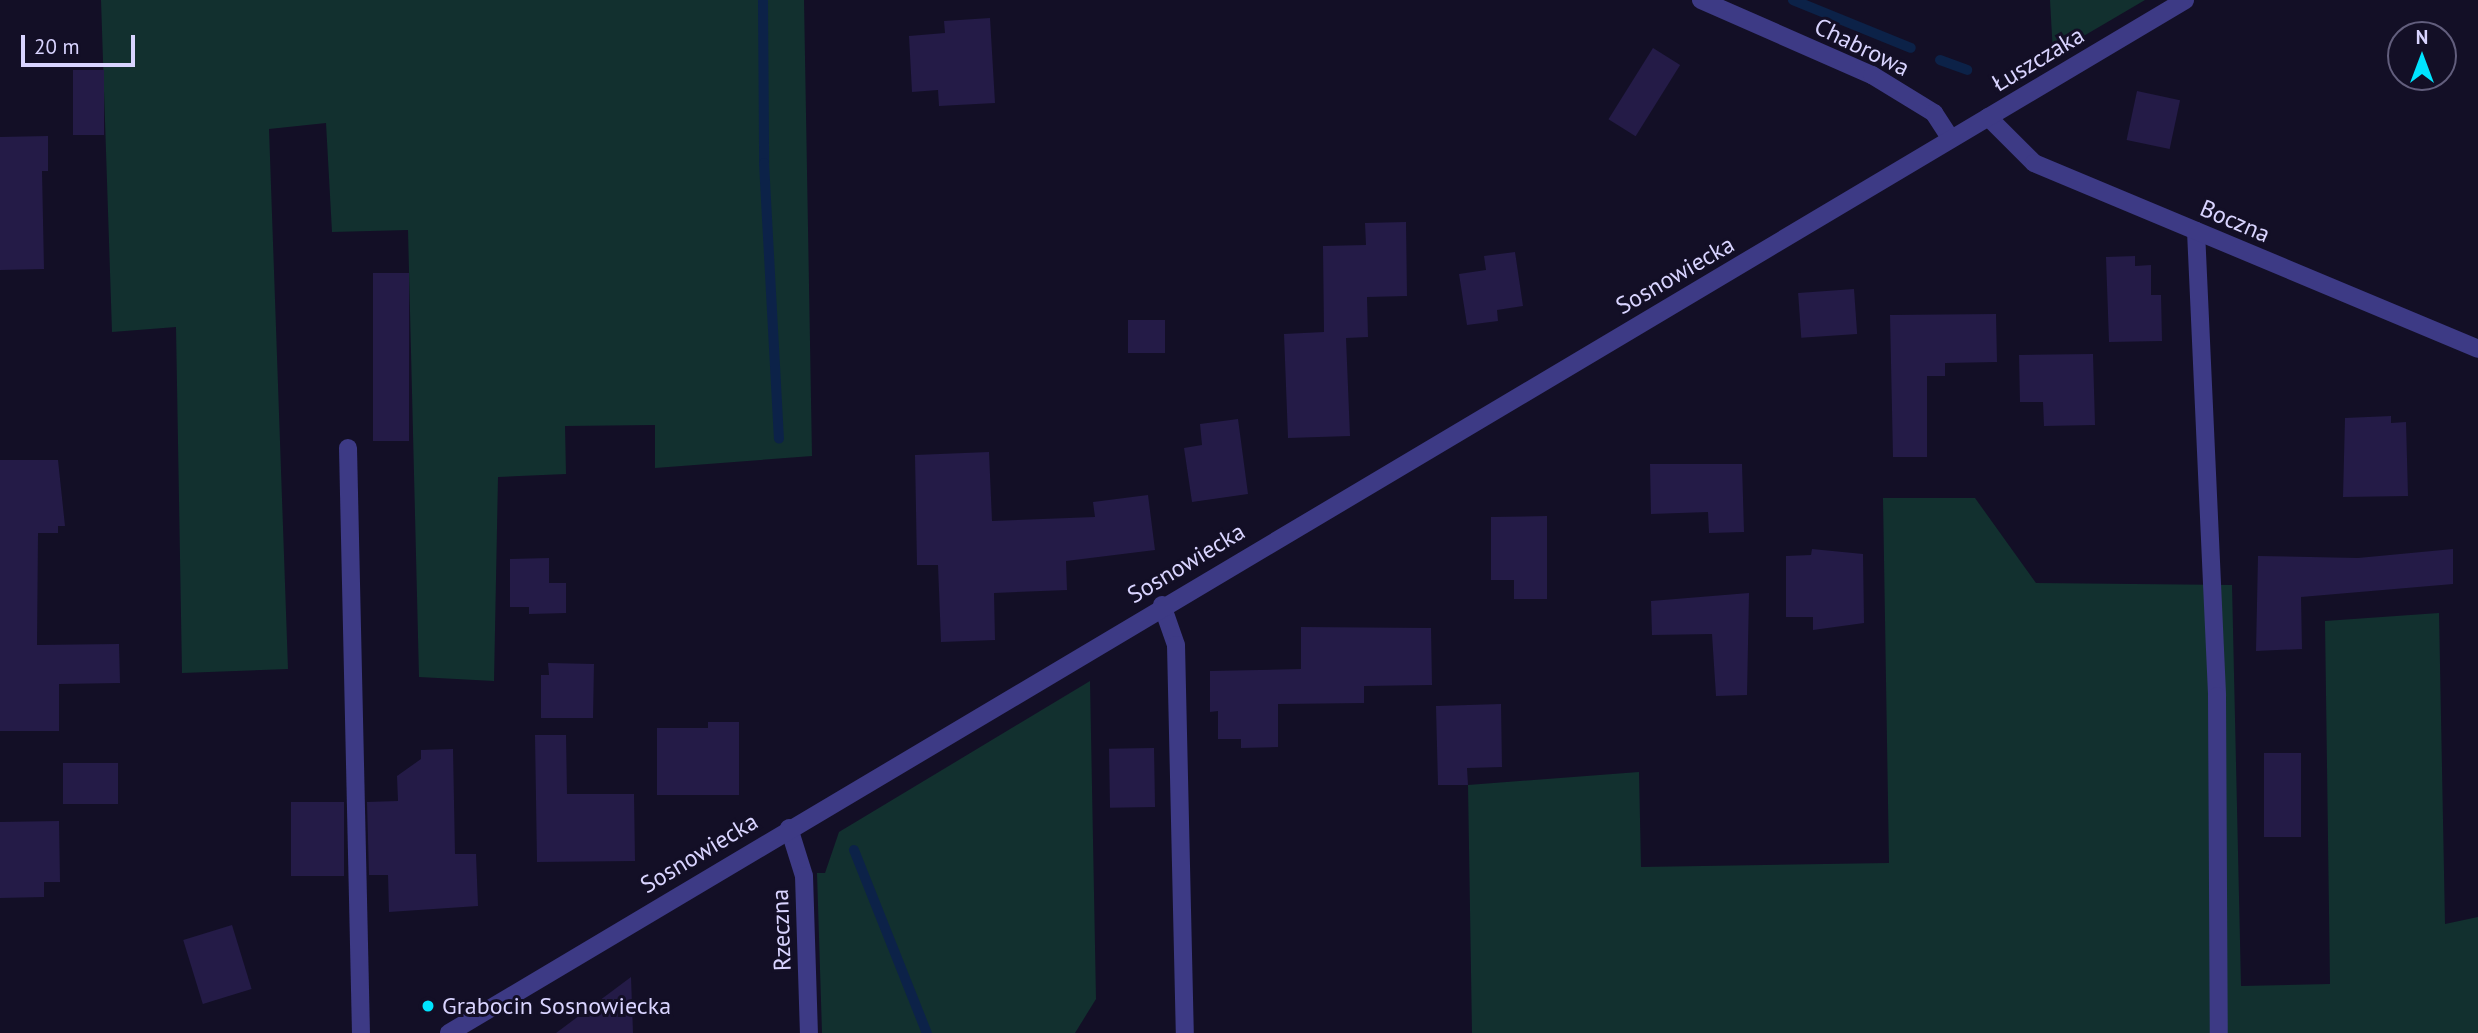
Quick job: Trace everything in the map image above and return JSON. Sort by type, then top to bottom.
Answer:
[{"type":"street","name":"Chabrowa","points":[[1700,0],[1872,75],[1934,113],[1951,139]]},
{"type":"street","name":"Łuszczaka","points":[[1951,139],[2185,0]]},
{"type":"street","name":"Boczna","points":[[1988,117],[2034,163],[2478,349]]},
{"type":"street","name":"Sosnowiecka","points":[[449,1033],[1162,605],[1951,139]]},
{"type":"street","points":[[2196,231],[2217,696],[2219,1033]]},
{"type":"street","points":[[348,448],[361,1033]]},
{"type":"street","points":[[1162,605],[1176,645],[1185,1033]]},
{"type":"street","name":"Rzeczna","points":[[789,828],[804,876],[809,1033]]},
{"type":"green space","points":[[101,0],[804,0],[812,456],[655,468],[655,425],[565,426],[566,474],[498,477],[494,681],[419,677],[408,230],[332,232],[326,123],[269,129],[288,669],[182,673],[176,327],[112,332]]},
{"type":"green space","points":[[2050,0],[2145,0],[2053,54]]},
{"type":"green space","points":[[1883,498],[1975,498],[2036,583],[2232,585],[2241,986],[2330,984],[2325,621],[2439,613],[2445,924],[2478,917],[2478,1033],[1472,1033],[1468,785],[1639,772],[1641,867],[1889,863]]},
{"type":"green space","points":[[1090,681],[1096,999],[1075,1033],[822,1033],[817,873],[825,873],[839,832]]},
{"type":"building","points":[[990,18],[995,103],[939,106],[938,90],[912,92],[909,36],[945,33],[944,21]]},
{"type":"building","points":[[1653,48],[1680,65],[1636,136],[1608,119]]},
{"type":"building","points":[[73,70],[104,70],[104,135],[73,135]]},
{"type":"building","points":[[2137,91],[2180,100],[2170,149],[2127,140]]},
{"type":"building","points":[[48,136],[48,171],[42,171],[44,269],[0,270],[0,137]]},
{"type":"building","points":[[1406,222],[1407,296],[1367,297],[1368,337],[1346,338],[1350,436],[1288,438],[1284,334],[1324,332],[1323,246],[1366,245],[1365,223]]},
{"type":"building","points":[[1515,252],[1523,306],[1497,310],[1498,321],[1467,325],[1459,274],[1486,270],[1484,256]]},
{"type":"building","points":[[2135,256],[2135,266],[2151,265],[2151,295],[2161,295],[2162,341],[2109,342],[2106,257]]},
{"type":"building","points":[[373,273],[409,273],[409,441],[373,441]]},
{"type":"building","points":[[1854,289],[1857,334],[1801,338],[1798,293]]},
{"type":"building","points":[[1996,314],[1997,362],[1945,363],[1945,376],[1927,376],[1927,457],[1893,457],[1890,315]]},
{"type":"building","points":[[1128,320],[1165,320],[1165,353],[1128,353]]},
{"type":"building","points":[[2093,354],[2095,425],[2044,426],[2043,402],[2020,402],[2019,355]]},
{"type":"building","points":[[2391,416],[2391,423],[2406,422],[2408,496],[2343,497],[2345,418]]},
{"type":"building","points":[[1238,419],[1248,494],[1192,502],[1184,448],[1202,445],[1200,424]]},
{"type":"building","points":[[989,452],[992,521],[1095,517],[1093,502],[1148,495],[1155,550],[1066,561],[1067,590],[994,593],[995,640],[941,642],[938,565],[917,565],[915,455]]},
{"type":"building","points":[[0,460],[58,460],[65,526],[58,526],[58,533],[38,533],[37,645],[119,644],[120,683],[59,684],[59,731],[0,731]]},
{"type":"building","points":[[1650,464],[1742,464],[1744,532],[1709,533],[1708,512],[1651,514]]},
{"type":"building","points":[[1547,516],[1547,599],[1514,599],[1514,580],[1491,580],[1491,517]]},
{"type":"building","points":[[1812,549],[1863,554],[1864,623],[1813,630],[1813,617],[1786,617],[1786,556],[1811,555]]},
{"type":"building","points":[[2453,549],[2453,584],[2301,597],[2302,649],[2256,651],[2258,556],[2358,558]]},
{"type":"building","points":[[549,558],[549,583],[566,583],[566,613],[529,614],[529,607],[510,607],[510,559]]},
{"type":"building","points":[[1749,593],[1747,695],[1716,696],[1712,634],[1652,635],[1651,601]]},
{"type":"building","points":[[1301,627],[1431,628],[1432,685],[1364,686],[1364,703],[1278,704],[1278,747],[1241,748],[1241,739],[1218,739],[1218,711],[1210,712],[1210,671],[1301,669]]},
{"type":"building","points":[[548,663],[594,664],[593,718],[541,718],[541,675],[549,675]]},
{"type":"building","points":[[1501,704],[1502,767],[1467,768],[1468,785],[1438,785],[1436,706]]},
{"type":"building","points":[[708,722],[739,722],[739,795],[657,795],[657,728],[708,728]]},
{"type":"building","points":[[535,735],[566,735],[567,794],[634,794],[635,861],[537,862]]},
{"type":"building","points":[[1154,748],[1155,807],[1110,808],[1109,749]]},
{"type":"building","points":[[453,749],[455,854],[476,854],[478,906],[389,912],[388,875],[369,875],[367,802],[398,801],[397,776],[421,759],[421,750]]},
{"type":"building","points":[[2264,753],[2301,753],[2301,837],[2264,837]]},
{"type":"building","points":[[63,763],[118,763],[118,804],[63,804]]},
{"type":"building","points":[[291,802],[344,802],[344,876],[291,876]]},
{"type":"building","points":[[59,821],[60,882],[44,882],[44,897],[0,898],[0,822]]},
{"type":"building","points":[[232,925],[252,989],[203,1004],[183,940]]},
{"type":"building","points":[[631,977],[633,1033],[556,1033]]},
{"type":"waterway","points":[[763,0],[764,163],[779,439]]},
{"type":"waterway","points":[[1793,0],[1911,48]]},
{"type":"waterway","points":[[1940,60],[1967,70]]},
{"type":"waterway","points":[[854,850],[927,1033]]},
{"type":"place","name":"Grabocin Sosnowiecka","points":[[428,1006]]}]
